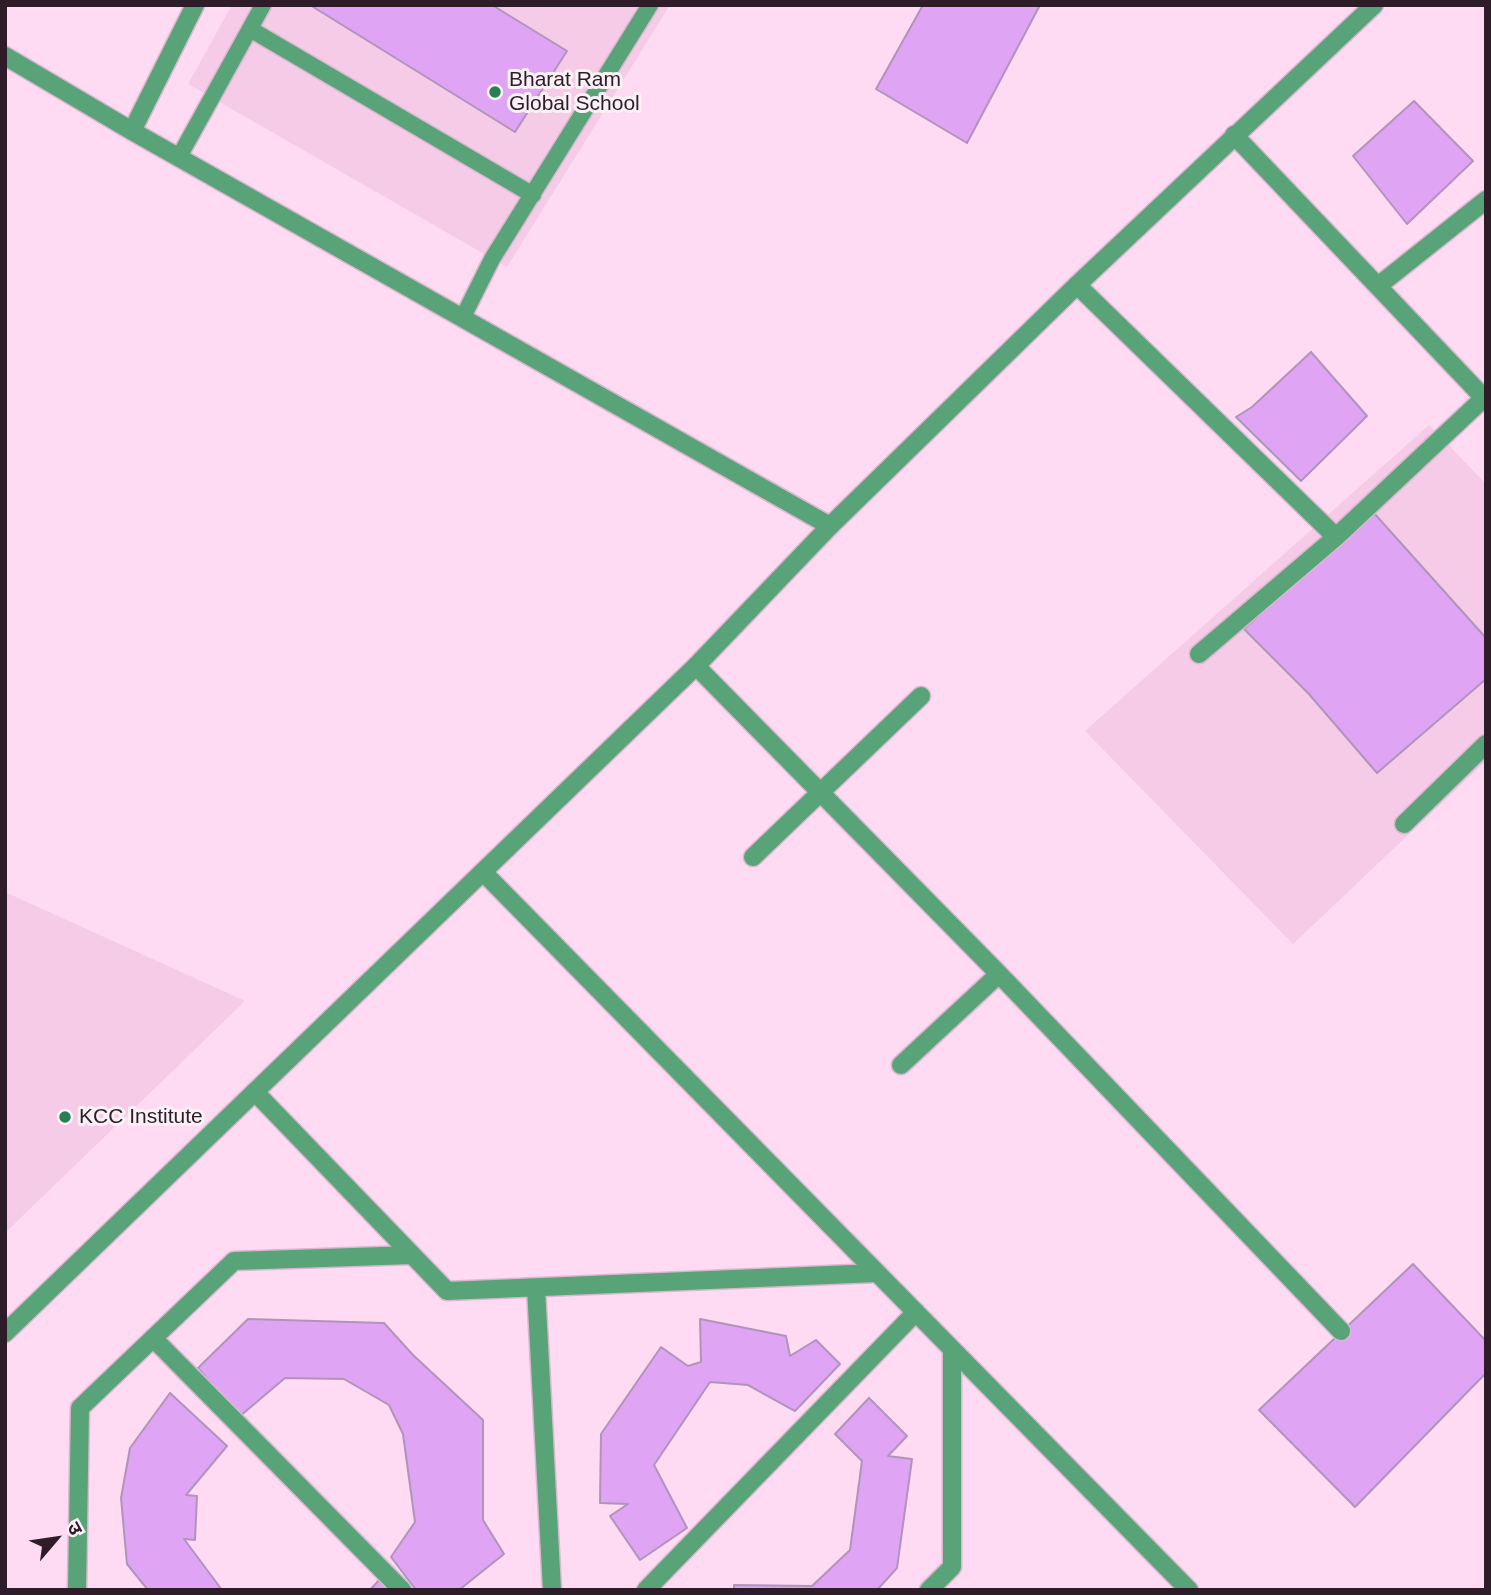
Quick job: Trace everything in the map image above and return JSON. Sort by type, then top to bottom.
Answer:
[{"type":"street","points":[[132,131],[195,5]]},
{"type":"street","points":[[5,1333],[696,666],[830,526],[1077,285],[1374,5]]},
{"type":"street","points":[[5,55],[132,131],[830,526]]},
{"type":"street","points":[[1199,654],[1336,537],[1485,399],[1234,135]]},
{"type":"street","points":[[1378,286],[1486,200]]},
{"type":"street","points":[[1077,285],[1336,537]]},
{"type":"street","points":[[696,666],[999,974],[1341,1331]]},
{"type":"street","points":[[753,857],[921,696]]},
{"type":"street","points":[[1404,824],[1486,744]]},
{"type":"street","points":[[483,872],[1189,1590]]},
{"type":"street","points":[[901,1065],[999,974]]},
{"type":"street","points":[[255,1092],[447,1291],[877,1273]]},
{"type":"street","points":[[77,1590],[80,1408],[233,1261],[412,1255]]},
{"type":"street","points":[[536,1288],[552,1590]]},
{"type":"street","points":[[646,1590],[916,1312]]},
{"type":"street","points":[[153,1338],[402,1590]]},
{"type":"street","points":[[929,1590],[953,1567],[952,1349]]},
{"type":"lane","points":[[179,157],[263,5]]},
{"type":"lane","points":[[463,317],[492,258],[650,5]]},
{"type":"lane","points":[[250,29],[533,195]]},
{"type":"shaded area","points":[[232,5],[670,5],[507,267],[188,84]]},
{"type":"shaded area","points":[[1429,425],[1486,484],[1486,761],[1293,944],[1085,731]]},
{"type":"shaded area","name":"KCC Institute","points":[[5,892],[245,1001],[5,1233]]},
{"type":"building","name":"Bharat Ram Global School","points":[[310,5],[492,5],[567,51],[515,132]]},
{"type":"building","points":[[923,5],[1040,5],[967,143],[876,89]]},
{"type":"building","points":[[1414,101],[1473,161],[1407,224],[1353,156]]},
{"type":"building","points":[[1311,352],[1367,416],[1301,481],[1236,417],[1252,407]]},
{"type":"building","points":[[1373,512],[1486,638],[1486,679],[1377,773],[1308,693],[1244,629]]},
{"type":"building","points":[[1413,1264],[1486,1341],[1486,1373],[1355,1507],[1259,1410]]},
{"type":"building","points":[[248,1319],[384,1323],[413,1355],[483,1420],[483,1520],[504,1554],[459,1590],[416,1590],[391,1557],[415,1522],[403,1434],[389,1405],[344,1379],[285,1378],[239,1417],[198,1368]]},
{"type":"building","points":[[700,1319],[786,1336],[790,1356],[816,1340],[840,1364],[795,1411],[748,1385],[710,1382],[654,1465],[687,1528],[640,1560],[610,1516],[628,1504],[600,1503],[601,1434],[661,1347],[688,1366],[701,1362]]},
{"type":"building","points":[[170,1393],[227,1446],[186,1495],[197,1496],[195,1540],[184,1539],[222,1590],[148,1590],[127,1564],[121,1498],[130,1448]]},
{"type":"building","points":[[869,1398],[907,1436],[888,1456],[912,1459],[897,1568],[877,1590],[734,1590],[734,1585],[812,1586],[850,1550],[862,1461],[835,1434]]},
{"type":"building","points":[[380,1579],[390,1590],[370,1590]]},
{"type":"place","name":"Bharat Ram Global School","points":[[495,92]]},
{"type":"place","name":"KCC Institute","points":[[65,1117]]}]
